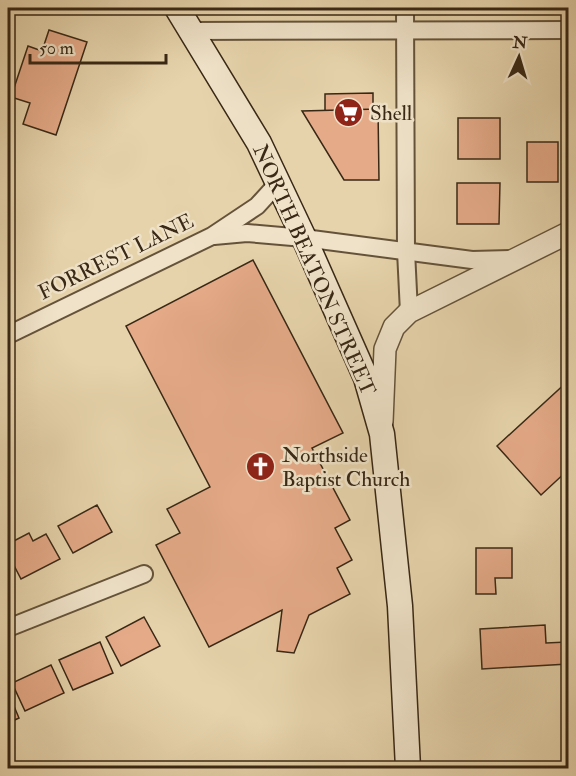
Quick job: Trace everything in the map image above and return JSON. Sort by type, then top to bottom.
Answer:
[{"type":"main road","name":"NORTH BEATON STREET","points":[[177,8],[259,143],[366,378],[382,434],[400,606],[408,768]]},
{"type":"street","points":[[405,8],[406,251],[409,312]]},
{"type":"street","points":[[191,31],[568,30]]},
{"type":"street","name":"FORREST LANE","points":[[8,334],[212,236],[257,206],[278,183]]},
{"type":"street","name":"FORREST LANE","points":[[212,236],[247,233],[304,238],[472,260],[517,259]]},
{"type":"street","points":[[382,434],[384,349],[394,327],[409,312],[568,233]]},
{"type":"street","points":[[8,628],[144,574]]},
{"type":"building","points":[[234,8],[268,8],[267,14],[234,13]]},
{"type":"building","points":[[49,30],[87,42],[56,135],[23,124],[30,103],[11,97],[28,46],[42,51]]},
{"type":"building","name":"Shell","points":[[373,93],[373,133],[325,133],[325,94]]},
{"type":"building","name":"Shell","points":[[378,109],[379,180],[344,180],[302,111]]},
{"type":"building","points":[[458,118],[500,118],[500,159],[458,159]]},
{"type":"building","points":[[527,142],[558,142],[558,182],[527,182]]},
{"type":"building","points":[[457,183],[500,183],[499,224],[457,224]]},
{"type":"building","name":"Northside Baptist Church","points":[[253,260],[343,433],[312,448],[350,520],[335,528],[352,560],[337,568],[350,594],[309,615],[294,653],[277,651],[282,610],[209,647],[156,545],[180,533],[167,509],[210,487],[126,326]]},
{"type":"building","points":[[568,381],[568,470],[541,495],[497,446]]},
{"type":"building","points":[[97,505],[112,532],[73,553],[58,526]]},
{"type":"building","points":[[29,533],[33,541],[46,534],[60,559],[21,579],[8,554],[8,544]]},
{"type":"building","points":[[476,548],[512,548],[512,578],[495,578],[496,594],[476,594]]},
{"type":"building","points":[[8,572],[13,582],[8,585]]},
{"type":"building","points":[[144,617],[160,646],[121,666],[106,637]]},
{"type":"building","points":[[545,625],[546,643],[567,642],[568,664],[482,669],[480,629]]},
{"type":"building","points":[[100,642],[113,673],[73,690],[59,660]]},
{"type":"building","points":[[51,665],[64,693],[25,711],[12,683]]},
{"type":"building","points":[[8,692],[19,718],[8,723]]},
{"type":"place","name":"Shell","points":[[349,113]]},
{"type":"place","name":"Northside Baptist Church","points":[[261,467]]}]
